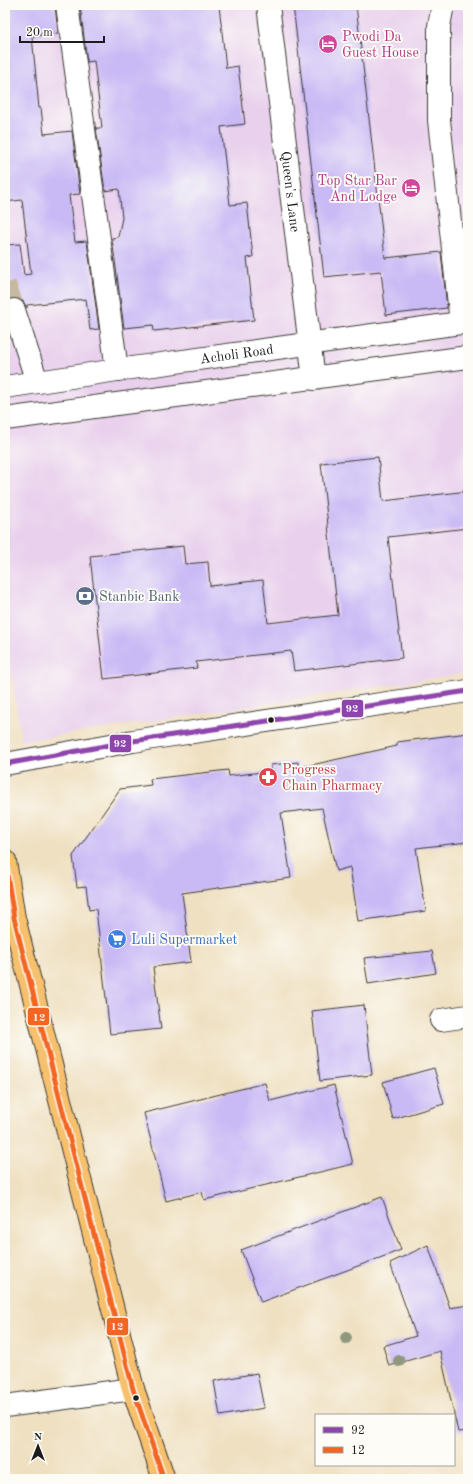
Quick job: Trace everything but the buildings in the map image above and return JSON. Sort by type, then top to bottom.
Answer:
[{"type":"main road","points":[[5,861],[14,918],[133,1388],[164,1479]]},
{"type":"street","points":[[67,5],[117,370]]},
{"type":"street","name":"Queen's Lane","points":[[268,5],[308,344],[314,379]]},
{"type":"street","points":[[443,5],[439,26],[439,120],[464,322]]},
{"type":"street","points":[[14,310],[37,382]]},
{"type":"street","name":"Acholi Road","points":[[5,387],[464,322]]},
{"type":"street","points":[[5,419],[314,379],[468,357]]},
{"type":"street","points":[[5,764],[133,741],[468,691]]},
{"type":"street","points":[[441,1020],[468,1016]]},
{"type":"street","points":[[5,1406],[133,1388]]},
{"type":"shaded area","points":[[5,5],[468,5],[468,673],[22,741],[5,632]]},
{"type":"tunnel","points":[[5,284],[14,310]]},
{"type":"transit line","name":"92","points":[[5,764],[133,741],[468,691]]},
{"type":"transit line","name":"12","points":[[5,861],[14,918],[133,1389],[164,1479]]},
{"type":"place","name":"Pwodi Da Guest House","points":[[328,44]]},
{"type":"place","name":"Top Star Bar And Lodge","points":[[411,188]]},
{"type":"place","name":"Stanbic Bank","points":[[85,596]]},
{"type":"place","name":"Progress Chain Pharmacy","points":[[268,777]]},
{"type":"place","name":"Luli Supermarket","points":[[117,939]]}]
